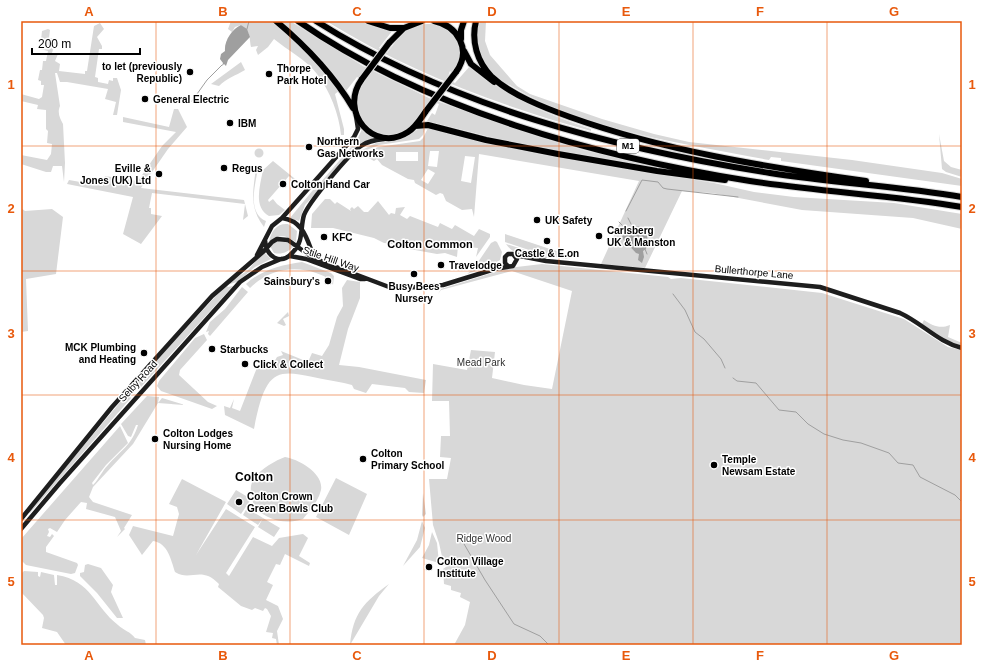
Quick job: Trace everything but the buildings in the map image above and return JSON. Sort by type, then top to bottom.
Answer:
[{"type":"highway","points":[[276,21],[302,43],[323,65],[354,109]]},
{"type":"highway","name":"M1","points":[[298,21],[331,42],[386,72],[449,101],[497,118],[600,150],[661,164],[751,181],[902,198],[962,207]]},
{"type":"highway","name":"M1","points":[[316,21],[385,61],[437,86],[499,109],[632,147],[681,158],[772,174],[936,192]]},
{"type":"highway","points":[[368,21],[390,28],[404,28],[422,21]]},
{"type":"highway","points":[[434,21],[448,26],[461,40]]},
{"type":"highway","points":[[404,28],[389,43],[362,79],[354,94],[354,109],[361,124],[372,133],[384,137],[393,137],[405,134],[415,126],[456,72],[462,62],[464,51],[461,40],[461,30],[464,21]]},
{"type":"highway","name":"M1","points":[[476,21],[475,47],[481,63],[491,76],[528,99],[555,112],[622,134],[711,155],[784,170],[888,184],[962,197]]},
{"type":"highway","name":"M1","points":[[464,51],[471,64],[488,78],[526,102],[554,115],[588,127],[653,145],[772,174]]},
{"type":"highway","name":"M1","points":[[415,126],[428,125],[511,145],[657,171],[716,180],[751,181]]},
{"type":"main road","points":[[303,230],[293,221],[282,218],[354,137],[358,129],[356,116]]},
{"type":"main road","points":[[290,256],[298,247],[307,208],[359,147],[370,141],[393,137]]},
{"type":"main road","name":"Selby Road","points":[[251,261],[260,249],[272,226],[282,218]]},
{"type":"main road","name":"Stile Hill Way","points":[[303,230],[314,257]]},
{"type":"main road","name":"Stile Hill Way","points":[[266,249],[272,242],[283,239],[314,257],[389,287],[422,288],[443,285],[508,266]]},
{"type":"main road","points":[[265,240],[266,249],[271,256],[281,259]]},
{"type":"main road","name":"Selby Road","points":[[21,519],[112,407],[212,296],[266,249]]},
{"type":"main road","points":[[508,254],[515,255],[517,262],[513,266],[508,266],[504,261],[508,254]]},
{"type":"main road","name":"Bullerthorpe Lane","points":[[515,255],[532,259]]},
{"type":"main road","name":"Selby Road","points":[[21,529],[60,483],[240,282],[262,267],[290,256]]},
{"type":"main road","name":"Stile Hill Way","points":[[290,256],[306,259],[360,279],[365,278]]},
{"type":"main road","name":"Bullerthorpe Lane","points":[[517,262],[524,259],[532,259],[820,288],[900,312],[912,318],[946,343],[962,348]]},
{"type":"main road","name":"Stile Hill Way","points":[[495,269],[504,261]]},
{"type":"green space","points":[[231,21],[245,21],[248,23],[250,21],[272,21],[310,56],[339,91],[335,94],[344,129],[344,135],[341,135],[336,111],[330,95],[313,69],[274,39],[268,47],[258,55],[256,50],[258,46],[251,47],[249,34],[241,25],[235,27],[232,32],[228,29]]},
{"type":"green space","points":[[281,21],[290,21],[363,66],[431,99],[536,136],[583,150],[664,169],[510,142],[427,121],[432,113],[435,115],[439,104],[431,101],[416,121],[404,131],[387,135],[378,133],[364,123],[357,107],[358,93],[365,81],[357,77],[346,91],[319,57]]},
{"type":"green space","points":[[326,21],[362,21],[375,27],[393,30],[379,48],[387,53],[400,36],[410,28],[429,24],[447,28],[459,40],[461,49],[460,59],[452,73],[450,71],[447,79],[455,83],[470,66],[497,87],[527,104],[591,129],[591,131],[522,110],[454,85],[389,56]]},
{"type":"green space","points":[[480,21],[486,21],[485,41],[490,55],[517,86],[530,94],[602,119],[654,134],[689,142],[852,160],[942,173],[962,179],[962,186],[781,161],[781,158],[771,157],[769,160],[638,134],[572,115],[542,102],[501,81],[492,74],[482,61],[478,50],[476,24],[479,25]]},
{"type":"green space","points":[[100,23],[104,29],[97,37],[102,49],[99,49],[95,77],[98,78],[98,82],[108,84],[109,80],[113,81],[113,78],[117,78],[121,90],[117,115],[113,115],[116,102],[105,99],[108,89],[60,82],[57,73],[55,73],[60,106],[59,113],[63,124],[65,163],[64,182],[62,166],[53,166],[51,172],[46,172],[21,164],[21,155],[47,160],[51,154],[52,144],[47,143],[48,131],[46,129],[46,110],[37,109],[38,105],[21,101],[21,94],[39,99],[42,97],[44,85],[41,85],[41,81],[38,80],[40,70],[42,70],[43,61],[46,61],[48,51],[40,49],[42,31],[48,29],[50,30],[49,38],[56,39],[52,53],[58,54],[55,61],[60,64],[59,71],[85,74],[85,71],[87,71],[94,26]]},
{"type":"green space","points":[[241,62],[245,70],[228,79],[219,86],[211,84]]},
{"type":"green space","points":[[174,109],[178,109],[187,127],[168,149],[141,188],[244,200],[245,204],[152,193],[149,208],[151,208],[151,214],[162,216],[141,244],[123,234],[133,197],[67,184],[69,180],[103,186],[105,176],[138,181],[162,146],[176,132],[123,122],[123,117],[169,127]]},
{"type":"green space","points":[[420,128],[425,128],[423,135],[419,139],[379,145],[364,151],[362,150],[376,143],[402,139]]},
{"type":"green space","points":[[428,128],[460,137],[544,155],[714,183],[754,192],[794,197],[894,203],[962,214],[962,229],[913,218],[802,210],[712,193],[682,191],[645,268],[601,264],[639,181],[479,154],[474,217],[472,209],[462,210],[446,201],[443,194],[440,193],[436,195],[415,183],[414,180],[408,179],[382,165],[377,159],[374,161],[363,155],[364,153],[378,147],[420,141]],"holes":[[[430,151],[439,151],[437,167],[428,166]],[[396,152],[418,152],[418,161],[396,161]],[[465,156],[475,157],[471,183],[461,181]],[[428,169],[435,173],[428,184],[421,180]]]},
{"type":"green space","points":[[362,129],[375,137],[359,145],[357,140]]},
{"type":"green space","points":[[939,134],[944,161],[951,167],[962,170],[962,177],[946,172],[942,169]]},
{"type":"green space","points":[[356,141],[358,146],[322,186],[315,189]]},
{"type":"green space","points":[[259,148],[264,153],[259,158],[254,153]]},
{"type":"green space","points":[[273,161],[305,187],[299,193],[303,188],[289,176],[268,200],[269,202],[273,199],[285,210],[279,215],[269,216],[264,212],[259,202],[259,189],[263,170]]},
{"type":"green space","points":[[256,168],[258,169],[254,190],[254,205],[256,212],[266,221],[264,227],[256,213],[254,206],[253,199]]},
{"type":"green space","points":[[320,189],[305,205],[299,221],[290,218],[313,190]]},
{"type":"green space","points":[[325,199],[330,199],[335,204],[337,202],[351,211],[350,209],[352,207],[354,209],[358,206],[364,212],[368,212],[378,201],[389,215],[391,213],[395,214],[396,208],[405,207],[400,215],[407,219],[410,216],[438,227],[440,223],[452,229],[455,225],[474,236],[479,229],[490,234],[490,237],[476,257],[478,248],[458,246],[457,257],[445,253],[437,254],[404,248],[400,245],[384,243],[374,238],[333,228],[311,228],[312,214]]},
{"type":"green space","points":[[245,204],[248,216],[243,220]]},
{"type":"green space","points":[[21,208],[25,211],[52,209],[63,217],[56,274],[26,279],[28,331],[21,332]]},
{"type":"green space","points":[[288,224],[297,231],[296,242],[283,236],[269,242],[271,234],[275,228]]},
{"type":"green space","points":[[505,234],[550,249],[547,256],[505,242]]},
{"type":"green space","points":[[278,241],[288,242],[294,246],[280,254],[274,253],[270,246]]},
{"type":"green space","points":[[495,241],[502,252],[500,260],[487,267],[467,274],[474,268],[491,243]]},
{"type":"green space","points":[[506,244],[548,257],[545,259],[518,254]]},
{"type":"green space","points":[[551,249],[569,255],[567,259],[549,256]]},
{"type":"green space","points":[[264,252],[271,259],[255,267],[237,282],[230,284],[228,283],[247,271]]},
{"type":"green space","points":[[302,262],[331,273],[334,276],[333,285],[328,278],[324,276],[299,269],[290,269],[273,273],[257,282],[250,288],[246,284],[258,275],[272,269]]},
{"type":"green space","name":"Temple Newsam Estate","points":[[542,264],[668,277],[671,279],[681,278],[822,293],[904,319],[948,347],[962,350],[962,645],[454,645],[465,625],[470,602],[460,597],[461,593],[451,590],[451,586],[444,584],[443,569],[449,565],[449,562],[443,561],[433,525],[429,479],[447,479],[451,458],[440,457],[441,436],[450,436],[449,401],[432,401],[433,364],[467,370],[471,350],[495,352],[492,378],[552,389],[572,291],[512,271],[441,290],[438,294],[441,289],[508,268]]},
{"type":"green space","points":[[347,280],[360,282],[360,298],[348,329],[339,365],[359,367],[426,380],[424,393],[409,392],[405,388],[372,384],[366,393],[354,389],[352,385],[344,383],[292,374],[281,374],[272,379],[265,389],[259,405],[254,429],[225,415],[224,406],[230,408],[234,399],[232,408],[240,411],[258,365],[266,366],[273,364],[277,357],[283,355],[281,351],[308,362],[312,353],[322,356],[329,345],[337,317],[343,306],[342,288]]},
{"type":"green space","points":[[226,285],[228,287],[233,286],[141,387],[136,383]]},
{"type":"green space","points":[[242,287],[248,292],[210,336],[208,334],[209,331],[206,332],[210,322],[225,309]]},
{"type":"green space","points":[[288,312],[289,316],[283,319],[286,325],[284,326],[277,323]]},
{"type":"green space","points":[[924,320],[937,326],[943,327],[950,325],[948,337],[962,343],[962,346],[936,334],[922,324]]},
{"type":"green space","points":[[204,334],[207,340],[180,370],[179,375],[208,402],[217,406],[212,409],[161,391],[157,386],[159,381],[195,338]]},
{"type":"green space","points":[[127,394],[131,398],[30,513],[28,512]]},
{"type":"green space","points":[[147,396],[159,397],[158,403],[133,444],[93,487],[89,497],[93,502],[132,515],[124,528],[125,529],[117,537],[121,531],[115,517],[86,509],[87,503],[81,502],[65,520],[57,532],[50,528],[48,529],[49,532],[47,536],[50,537],[52,534],[54,536],[46,547],[46,552],[77,563],[78,565],[75,573],[71,574],[26,565],[21,560],[21,539],[120,426],[128,443],[106,465],[92,483],[93,485],[95,483],[106,467],[133,438],[138,425],[136,425],[131,437],[128,436],[121,424]]},
{"type":"green space","points":[[162,398],[185,405],[158,403]]},
{"type":"green space","points":[[285,457],[297,461],[309,468],[321,484],[320,494],[314,506],[303,519],[289,522],[272,519],[255,509],[251,495],[251,486],[260,472],[275,461]]},
{"type":"green space","points":[[336,478],[367,494],[349,535],[316,517]]},
{"type":"green space","points":[[182,479],[226,502],[196,555],[226,509],[255,527],[226,573],[229,576],[253,537],[272,546],[279,538],[303,534],[308,538],[299,556],[310,563],[309,566],[285,554],[280,565],[276,564],[267,582],[273,585],[266,600],[278,606],[283,619],[277,631],[279,645],[277,645],[276,639],[272,638],[273,633],[266,632],[271,616],[267,609],[265,608],[263,611],[255,608],[252,610],[241,606],[218,587],[219,584],[213,578],[201,574],[181,575],[175,572],[168,553],[158,542],[153,541],[142,555],[129,535],[133,526],[173,536],[179,514],[177,507],[169,504]]},
{"type":"green space","name":"Colton Crown Green Bowls Club","points":[[236,490],[251,499],[241,514],[227,504]]},
{"type":"green space","points":[[423,493],[426,514],[423,517],[422,515]]},
{"type":"green space","points":[[247,508],[263,518],[258,525],[243,515]]},
{"type":"green space","points":[[263,518],[280,528],[274,537],[258,527]]},
{"type":"green space","points":[[422,521],[425,528],[420,547],[403,566],[417,540]]},
{"type":"green space","points":[[432,532],[437,543],[439,563],[422,558],[429,545]]},
{"type":"green space","points":[[88,564],[101,568],[113,585],[111,592],[123,618],[117,618],[97,593],[80,576],[80,573],[84,572],[85,565]]},
{"type":"green space","points":[[24,571],[38,572],[38,576],[40,577],[41,572],[54,575],[55,585],[57,585],[57,575],[69,578],[78,583],[92,595],[110,618],[135,638],[145,640],[146,645],[66,645],[57,632],[42,628],[44,618],[43,615],[21,592],[21,574]]},
{"type":"green space","points":[[389,584],[379,596],[350,645],[354,624],[361,609]]},
{"type":"shaded area","points":[[241,25],[247,29],[250,37],[228,60],[226,66],[224,64],[222,66],[223,63],[220,59],[221,54],[225,51],[227,39],[235,29]]},
{"type":"shaded area","points":[[632,226],[643,227],[648,230],[646,249],[643,251],[644,257],[642,263],[638,260],[639,254],[636,253],[622,238],[623,234]]},
{"type":"waterway","points":[[247,29],[249,21]]},
{"type":"waterway","points":[[192,101],[207,80],[222,65]]},
{"type":"waterway","points":[[626,211],[642,180],[658,182],[663,188],[667,189],[738,197]]},
{"type":"waterway","points":[[628,218],[631,224]]},
{"type":"waterway","points":[[619,222],[622,225]]},
{"type":"waterway","points":[[645,249],[647,254]]},
{"type":"waterway","points":[[673,294],[685,310],[695,332],[704,339],[721,359],[725,368]]},
{"type":"waterway","points":[[733,378],[737,381],[756,383],[779,410],[796,412],[808,424],[824,434],[843,440],[861,443],[889,453],[898,463],[913,465],[920,477],[955,495],[962,502]]},
{"type":"waterway","points":[[460,537],[485,580],[514,624],[540,636],[549,645]]},
{"type":"place","name":"to let (previously Republic)","points":[[190,72]]},
{"type":"place","name":"Thorpe Park Hotel","points":[[269,74]]},
{"type":"place","name":"General Electric","points":[[145,99]]},
{"type":"place","name":"IBM","points":[[230,123]]},
{"type":"place","name":"Northern Gas Networks","points":[[309,147]]},
{"type":"place","name":"Regus","points":[[224,168]]},
{"type":"place","name":"Eville & Jones (UK) Ltd","points":[[159,174]]},
{"type":"place","name":"Colton Hand Car","points":[[283,184]]},
{"type":"place","name":"UK Safety","points":[[537,220]]},
{"type":"place","name":"Carlsberg UK & Manston","points":[[599,236]]},
{"type":"place","name":"KFC","points":[[324,237]]},
{"type":"place","name":"Castle & E.on","points":[[547,241]]},
{"type":"place","name":"Travelodge","points":[[441,265]]},
{"type":"place","name":"Busy Bees Nursery","points":[[414,274]]},
{"type":"place","name":"Sainsbury's","points":[[328,281]]},
{"type":"place","name":"Starbucks","points":[[212,349]]},
{"type":"place","name":"MCK Plumbing and Heating","points":[[144,353]]},
{"type":"place","name":"Click & Collect","points":[[245,364]]},
{"type":"place","name":"Colton Lodges Nursing Home","points":[[155,439]]},
{"type":"place","name":"Colton Primary School","points":[[363,459]]},
{"type":"place","name":"Temple Newsam Estate","points":[[714,465]]},
{"type":"place","name":"Colton Crown Green Bowls Club","points":[[239,502]]},
{"type":"place","name":"Colton Village Institute","points":[[429,567]]},
{"type":"district","name":"Colton Common","points":[[430,244]]},
{"type":"district","name":"Colton","points":[[254,477]]},
{"type":"park label","name":"Mead Park","points":[[481,362]]},
{"type":"park label","name":"Ridge Wood","points":[[484,538]]}]
